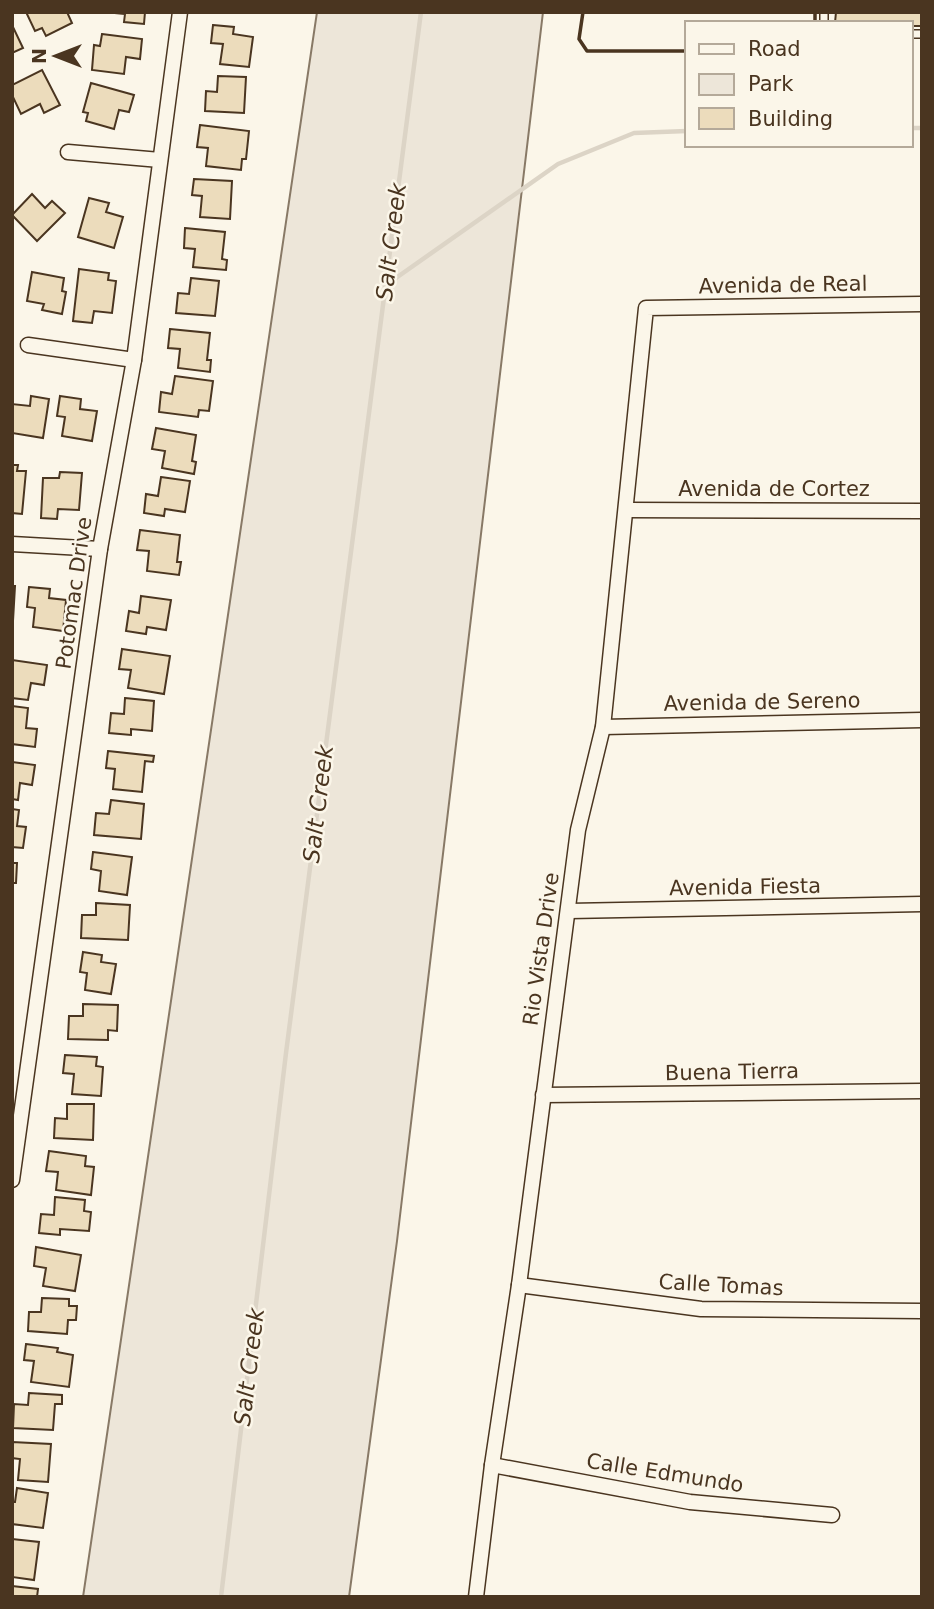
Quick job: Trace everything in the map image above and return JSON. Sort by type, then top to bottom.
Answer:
[{"type":"street","name":"Potomac Drive","points":[[12,1180],[100,549],[134,360],[180,12]]},
{"type":"street","points":[[68,152],[160,160]]},
{"type":"street","name":"Avenida de Real","points":[[646,308],[922,303]]},
{"type":"street","name":"Rio Vista Drive","points":[[476,1597],[578,830],[603,727],[646,308]]},
{"type":"street","points":[[28,345],[134,360]]},
{"type":"street","name":"Avenida de Cortez","points":[[626,510],[922,511]]},
{"type":"street","points":[[12,544],[100,549]]},
{"type":"street","name":"Avenida de Sereno","points":[[603,727],[922,720]]},
{"type":"street","name":"Avenida Fiesta","points":[[569,911],[922,904]]},
{"type":"street","name":"Buena Tierra","points":[[542,1095],[922,1091]]},
{"type":"street","name":"Calle Tomas","points":[[519,1285],[701,1309],[922,1311]]},
{"type":"street","name":"Calle Edmundo","points":[[492,1465],[690,1502],[832,1515]]},
{"type":"green space","points":[[317,12],[543,12],[397,1241],[349,1597],[83,1597]]},
{"type":"building","points":[[26,12],[67,12],[72,23],[46,36],[42,28],[35,31]]},
{"type":"building","points":[[104,12],[145,12],[144,24],[124,22],[125,14]]},
{"type":"building","points":[[836,12],[922,12],[922,26],[913,26],[913,21],[835,21]]},
{"type":"building","points":[[12,25],[23,48],[12,53]]},
{"type":"building","points":[[213,25],[234,27],[233,34],[253,37],[249,67],[220,64],[223,44],[211,43]]},
{"type":"building","points":[[102,34],[142,39],[140,59],[126,57],[124,74],[92,70],[94,45],[100,46]]},
{"type":"building","points":[[42,70],[60,105],[44,113],[40,104],[21,114],[12,95],[12,85]]},
{"type":"building","points":[[218,76],[246,77],[244,113],[205,111],[206,91],[217,92]]},
{"type":"building","points":[[91,83],[134,95],[129,112],[119,110],[114,129],[86,121],[88,113],[83,112]]},
{"type":"building","points":[[200,125],[249,131],[246,159],[242,159],[241,170],[206,166],[208,148],[197,147]]},
{"type":"building","points":[[194,179],[232,181],[230,219],[200,217],[202,196],[192,195]]},
{"type":"building","points":[[32,194],[45,208],[52,201],[65,213],[37,241],[12,215]]},
{"type":"building","points":[[89,198],[109,203],[106,212],[123,217],[114,248],[78,237]]},
{"type":"building","points":[[185,228],[225,232],[222,259],[227,260],[226,270],[193,267],[195,249],[184,248]]},
{"type":"building","points":[[79,269],[109,273],[108,280],[116,281],[112,313],[94,311],[92,323],[73,321]]},
{"type":"building","points":[[32,272],[64,278],[62,291],[66,292],[62,314],[42,310],[44,304],[27,301]]},
{"type":"building","points":[[191,278],[219,281],[215,316],[176,313],[178,293],[189,294]]},
{"type":"building","points":[[170,329],[210,333],[207,360],[211,360],[210,372],[178,368],[180,349],[168,348]]},
{"type":"building","points":[[175,376],[213,381],[209,411],[199,410],[198,417],[159,412],[161,392],[172,394]]},
{"type":"building","points":[[31,396],[49,399],[43,438],[12,433],[12,404],[30,406]]},
{"type":"building","points":[[60,396],[81,399],[80,409],[97,411],[92,441],[62,436],[65,417],[57,416]]},
{"type":"building","points":[[156,428],[196,435],[192,461],[196,462],[194,474],[162,468],[165,451],[152,449]]},
{"type":"building","points":[[12,465],[18,465],[17,471],[26,471],[22,514],[12,513]]},
{"type":"building","points":[[60,472],[82,473],[79,510],[58,509],[57,519],[41,518],[43,478],[59,478]]},
{"type":"building","points":[[161,477],[190,481],[185,512],[165,509],[164,516],[144,513],[146,494],[158,496]]},
{"type":"building","points":[[140,530],[180,535],[177,562],[181,562],[179,575],[147,571],[149,551],[137,550]]},
{"type":"building","points":[[12,586],[15,586],[13,621],[12,621]]},
{"type":"building","points":[[29,587],[50,589],[49,598],[66,600],[63,631],[33,627],[35,608],[27,607]]},
{"type":"building","points":[[141,596],[171,600],[166,630],[147,627],[146,634],[126,631],[129,611],[139,613]]},
{"type":"building","points":[[122,649],[170,656],[164,694],[128,688],[131,670],[119,669]]},
{"type":"building","points":[[12,660],[47,665],[44,685],[31,683],[28,700],[12,698]]},
{"type":"building","points":[[125,698],[154,701],[152,731],[131,729],[131,735],[109,733],[111,713],[124,714]]},
{"type":"building","points":[[12,706],[28,708],[26,728],[37,729],[35,747],[12,744]]},
{"type":"building","points":[[108,751],[154,756],[153,762],[145,761],[142,792],[113,789],[115,769],[106,768]]},
{"type":"building","points":[[12,762],[35,765],[32,785],[20,783],[18,800],[12,799]]},
{"type":"building","points":[[111,800],[144,804],[141,839],[94,835],[96,813],[109,814]]},
{"type":"building","points":[[12,809],[19,810],[17,826],[26,827],[23,848],[12,847]]},
{"type":"building","points":[[93,852],[132,857],[127,895],[99,891],[101,871],[91,869]]},
{"type":"building","points":[[12,863],[17,863],[16,883],[12,883]]},
{"type":"building","points":[[96,903],[130,905],[128,940],[81,938],[82,915],[96,915]]},
{"type":"building","points":[[83,952],[102,955],[101,962],[116,964],[111,994],[85,990],[87,973],[80,972]]},
{"type":"building","points":[[83,1004],[118,1005],[117,1031],[108,1030],[108,1040],[68,1039],[69,1016],[83,1016]]},
{"type":"building","points":[[65,1055],[97,1057],[96,1066],[103,1067],[101,1096],[72,1094],[74,1074],[63,1073]]},
{"type":"building","points":[[67,1104],[94,1104],[93,1140],[54,1138],[55,1118],[67,1119]]},
{"type":"building","points":[[49,1151],[86,1156],[85,1166],[94,1167],[91,1195],[56,1190],[58,1172],[46,1171]]},
{"type":"building","points":[[55,1197],[85,1200],[84,1211],[91,1212],[89,1231],[60,1229],[60,1235],[39,1233],[41,1214],[54,1215]]},
{"type":"building","points":[[36,1247],[81,1255],[75,1291],[43,1286],[46,1268],[34,1266]]},
{"type":"building","points":[[42,1298],[69,1299],[69,1306],[77,1306],[76,1320],[68,1320],[67,1334],[28,1331],[29,1312],[41,1312]]},
{"type":"building","points":[[26,1344],[58,1348],[57,1352],[73,1355],[69,1387],[31,1382],[34,1361],[24,1360]]},
{"type":"building","points":[[29,1393],[62,1395],[62,1404],[55,1404],[53,1430],[13,1428],[14,1404],[28,1405]]},
{"type":"building","points":[[12,1442],[51,1444],[48,1482],[18,1480],[20,1459],[12,1458]]},
{"type":"building","points":[[17,1488],[48,1493],[43,1528],[12,1524],[12,1502],[15,1502]]},
{"type":"building","points":[[12,1539],[39,1542],[34,1580],[12,1577]]},
{"type":"building","points":[[12,1586],[38,1589],[37,1597],[12,1597]]},
{"type":"waterway","name":"Salt Creek","points":[[221,1597],[286,1053],[421,12]]},
{"type":"waterway","points":[[913,128],[922,128]]},
{"type":"waterway","points":[[386,285],[558,164],[634,133],[685,131]]},
{"type":"wall","points":[[583,12],[579,39],[587,51],[685,51]]},
{"type":"wall","points":[[815,12],[815,21]]}]
